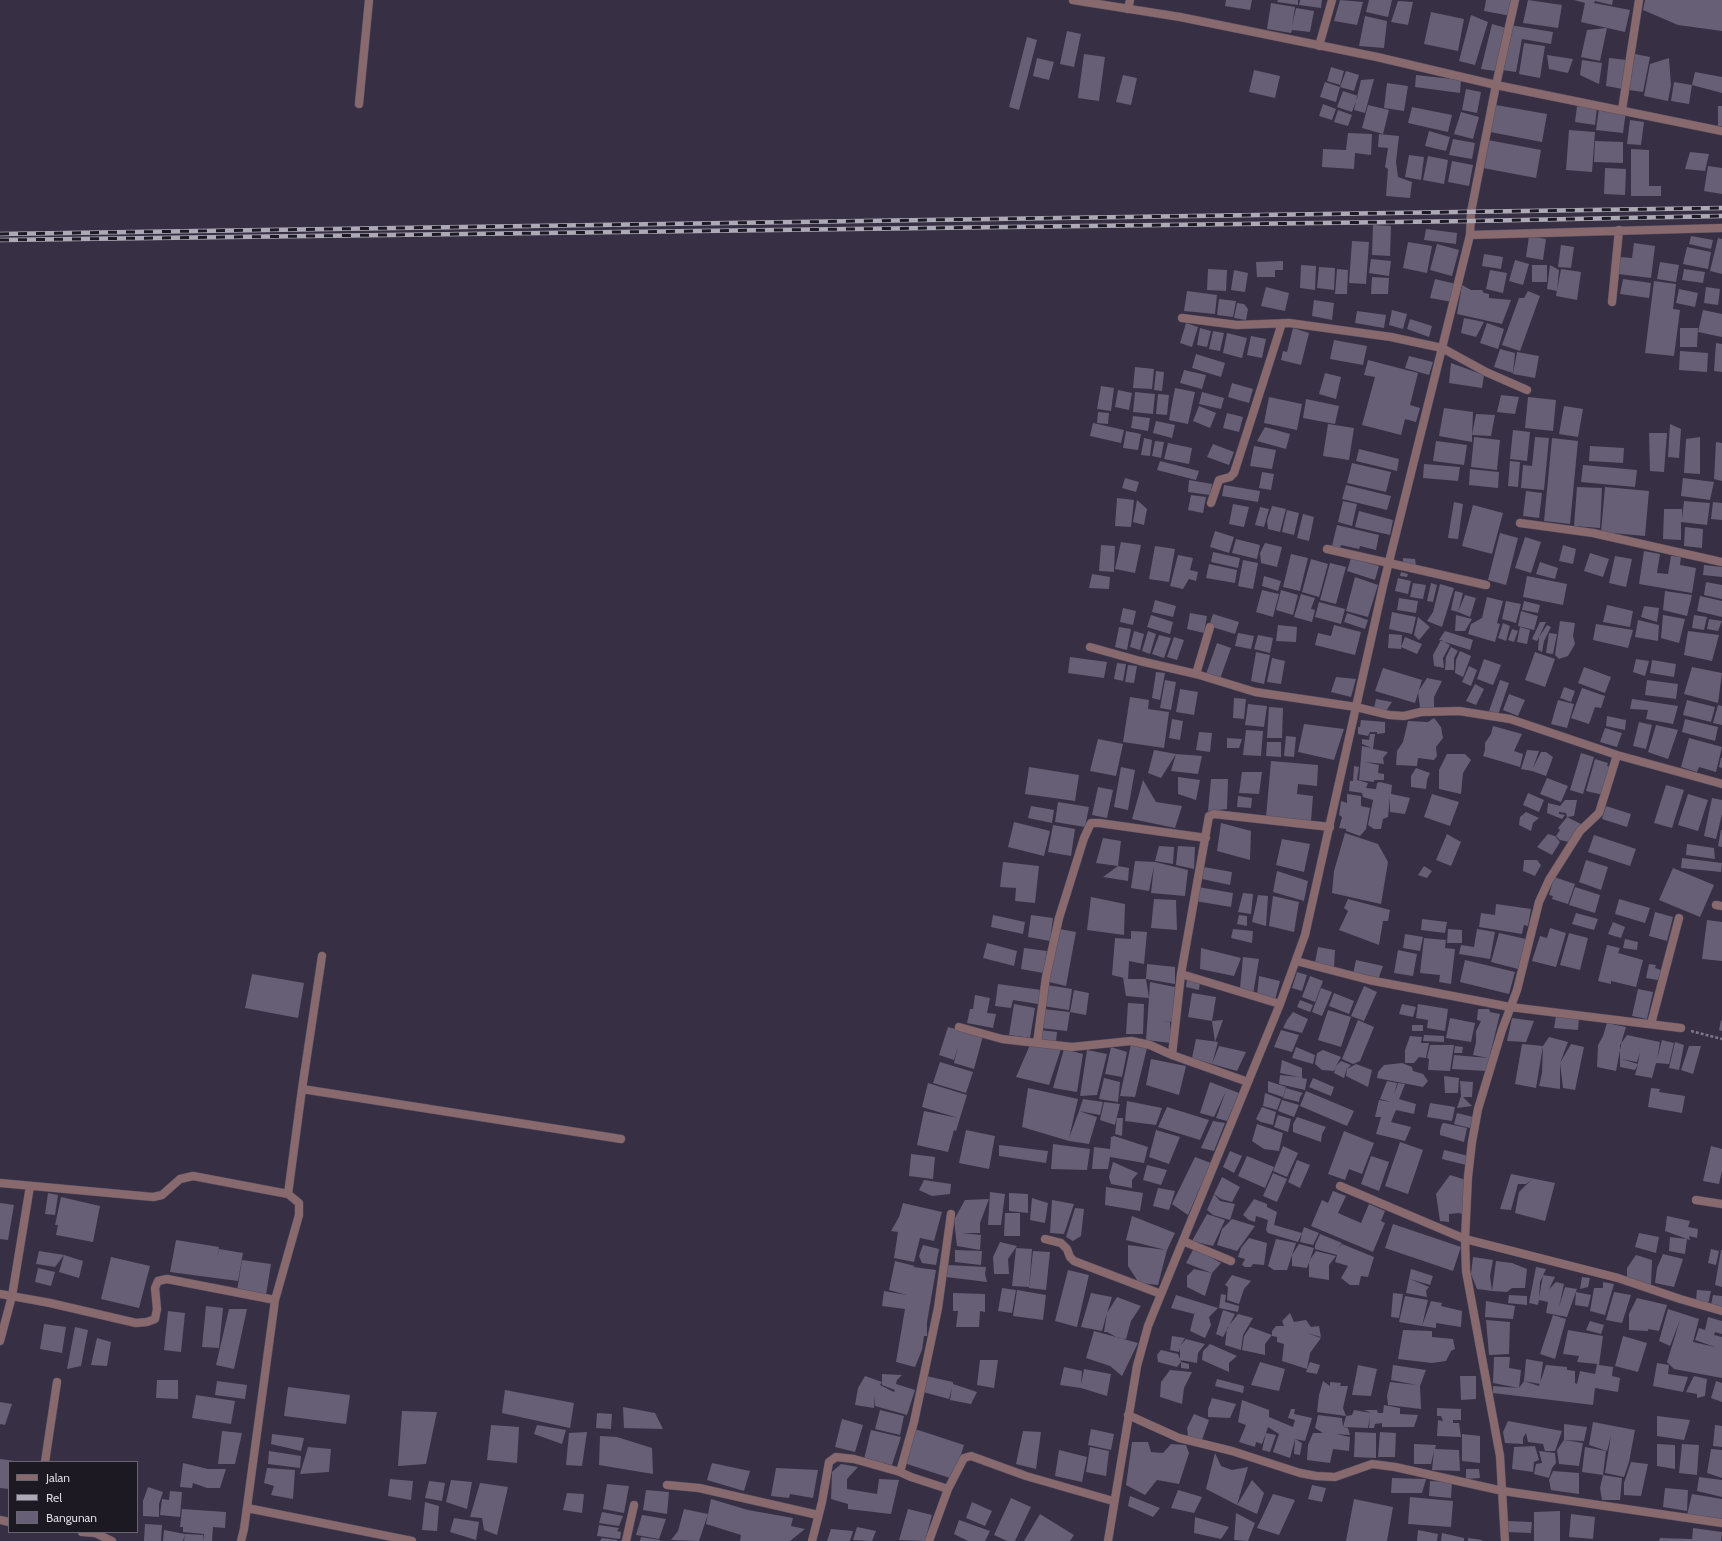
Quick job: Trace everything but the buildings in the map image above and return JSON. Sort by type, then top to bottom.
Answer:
[{"type":"street","points":[[359,104],[369,0]]},
{"type":"street","points":[[1073,0],[1180,17],[1377,57],[1496,85],[1722,131]]},
{"type":"street","points":[[1128,9],[1130,0]]},
{"type":"street","points":[[1319,46],[1332,0]]},
{"type":"street","points":[[1108,1541],[1113,1501],[1136,1366],[1148,1326],[1280,1004],[1305,935],[1389,564],[1470,235],[1471,212],[1496,85],[1515,0]]},
{"type":"street","points":[[1622,110],[1639,0]]},
{"type":"street","points":[[1470,235],[1722,228]]},
{"type":"street","points":[[1612,302],[1619,230]]},
{"type":"street","points":[[1182,318],[1237,325],[1282,324],[1391,337],[1442,348],[1486,372],[1527,390]]},
{"type":"street","points":[[1211,503],[1219,480],[1230,477],[1234,473],[1282,324]]},
{"type":"street","points":[[1520,523],[1593,533],[1722,562]]},
{"type":"street","points":[[1327,549],[1486,585]]},
{"type":"street","points":[[1196,674],[1210,627]]},
{"type":"street","points":[[1090,647],[1196,674],[1255,692],[1356,707],[1389,715],[1404,716],[1421,712],[1459,711],[1510,719],[1617,755],[1722,784]]},
{"type":"street","points":[[1505,1541],[1500,1456],[1466,1271],[1465,1238],[1468,1177],[1478,1109],[1510,1007],[1517,990],[1542,897],[1549,880],[1580,832],[1599,813],[1617,755]]},
{"type":"street","points":[[1172,1055],[1181,974],[1209,816],[1214,814],[1330,827]]},
{"type":"street","points":[[1037,1044],[1046,977],[1059,918],[1084,838],[1091,823],[1206,838]]},
{"type":"street","points":[[1651,1024],[1679,918]]},
{"type":"street","points":[[288,1194],[322,956]]},
{"type":"street","points":[[1296,961],[1369,980],[1510,1007],[1681,1028]]},
{"type":"street","points":[[1181,974],[1280,1004]]},
{"type":"street","points":[[958,1027],[1002,1039],[1072,1047],[1131,1041],[1150,1045],[1172,1055],[1248,1082]]},
{"type":"street","points":[[302,1089],[621,1139]]},
{"type":"street","points":[[0,1183],[153,1197],[162,1195],[180,1179],[193,1176],[288,1194],[299,1203],[299,1215],[275,1300],[244,1529],[241,1541]]},
{"type":"street","points":[[0,1342],[12,1296],[30,1186]]},
{"type":"street","points":[[1340,1186],[1465,1238],[1618,1278],[1680,1299],[1722,1311]]},
{"type":"street","points":[[1696,1200],[1722,1204]]},
{"type":"street","points":[[900,1472],[914,1422],[936,1316],[952,1214]]},
{"type":"street","points":[[1045,1238],[1061,1243],[1067,1249],[1070,1257],[1074,1261],[1161,1294]]},
{"type":"street","points":[[1183,1241],[1231,1261]]},
{"type":"street","points":[[0,1294],[136,1322],[147,1322],[155,1319],[157,1309],[155,1288],[158,1281],[166,1280],[275,1300]]},
{"type":"street","points":[[46,1461],[57,1382]]},
{"type":"street","points":[[1128,1415],[1179,1438],[1232,1451],[1300,1473],[1316,1476],[1335,1477],[1372,1464],[1395,1467],[1503,1491],[1722,1523]]},
{"type":"street","points":[[812,1541],[829,1462],[833,1458],[840,1456],[854,1459],[900,1472],[948,1489]]},
{"type":"street","points":[[928,1541],[948,1489],[964,1458],[971,1456],[1026,1476],[1113,1501]]},
{"type":"street","points":[[667,1485],[699,1488],[818,1515]]},
{"type":"street","points":[[626,1541],[634,1505]]},
{"type":"street","points":[[246,1508],[412,1541]]},
{"type":"street","points":[[95,1533],[112,1541]]},
{"type":"path","points":[[1681,1028],[1722,1039]]},
{"type":"railway","points":[[0,234],[1722,208]]},
{"type":"railway","points":[[0,240],[1472,221],[1722,216]]}]
